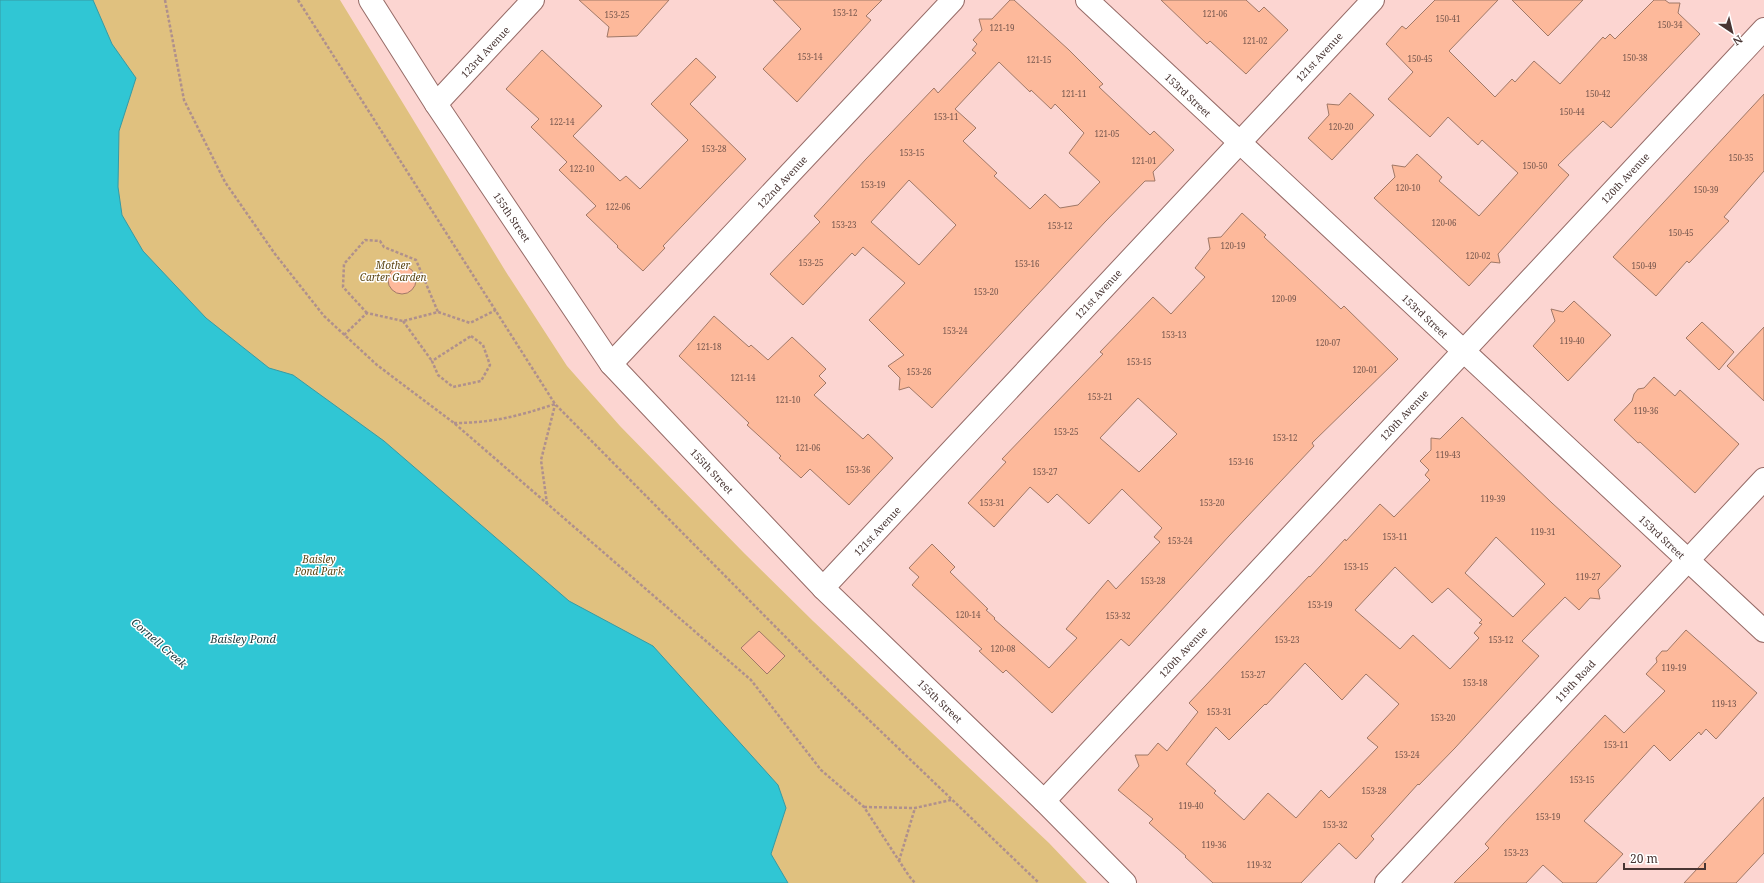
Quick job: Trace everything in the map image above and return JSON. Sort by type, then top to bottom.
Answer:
[{"type":"street","name":"155th Street","points":[[370,0],[436,104],[611,364],[823,588],[1044,801],[1124,883]]},
{"type":"street","name":"123rd Avenue","points":[[436,104],[533,0]]},
{"type":"street","name":"122nd Avenue","points":[[611,364],[953,0]]},
{"type":"street","name":"153rd Street","points":[[1087,0],[1764,632]]},
{"type":"street","name":"121st Avenue","points":[[823,588],[1373,0]]},
{"type":"street","name":"120th Avenue","points":[[1044,801],[1764,29]]},
{"type":"street","name":"119th Road","points":[[1386,883],[1764,479]]},
{"type":"path","points":[[165,0],[184,100],[225,182],[275,254],[324,316],[377,365],[454,423],[751,680],[821,770],[864,807],[915,883]]},
{"type":"path","points":[[298,0],[555,404],[777,630],[1039,883]]},
{"type":"path","points":[[438,312],[416,260],[384,247],[380,241],[365,240],[344,264],[343,287],[367,313],[403,322],[438,312],[470,323],[496,310]]},
{"type":"path","points":[[344,335],[367,313]]},
{"type":"path","points":[[403,322],[432,361],[438,375],[453,387],[481,381],[490,365],[483,345],[471,336],[432,361]]},
{"type":"path","points":[[454,423],[475,423],[519,416],[555,404]]},
{"type":"path","points":[[547,504],[541,460],[555,404]]},
{"type":"path","points":[[864,807],[915,808],[952,800]]},
{"type":"path","points":[[899,861],[915,808]]},
{"type":"green space","name":"Baisley Pond","points":[[0,0],[340,0],[506,272],[567,366],[620,426],[744,553],[813,621],[1049,843],[1087,883],[0,883]]},
{"type":"water","name":"Baisley Pond","points":[[0,0],[93,0],[112,44],[136,78],[119,131],[118,187],[122,215],[143,251],[206,318],[269,368],[293,375],[384,441],[569,601],[653,646],[778,785],[786,808],[771,854],[788,883],[0,883]]},
{"type":"building","points":[[579,0],[669,0],[637,36],[607,37],[609,27]]},
{"type":"building","points":[[773,0],[882,0],[866,16],[871,20],[797,102],[763,69],[801,29]]},
{"type":"building","points":[[1010,0],[1014,0],[1069,50],[1103,84],[1099,87],[1150,135],[1154,131],[1174,150],[1153,172],[1155,181],[1145,181],[932,408],[909,387],[899,390],[900,378],[888,366],[904,355],[869,320],[905,283],[863,247],[855,256],[852,253],[803,305],[770,274],[820,222],[814,216],[866,159],[934,88],[938,93],[976,53],[972,50],[977,44],[973,40],[982,30],[979,19],[992,19]],"holes":[[[999,62],[1030,92],[1031,90],[1051,109],[1055,104],[1084,133],[1069,153],[1100,182],[1078,205],[1060,208],[1045,194],[1030,209],[994,176],[997,173],[963,141],[976,128],[955,109]],[[909,180],[956,225],[919,265],[871,222]]]},
{"type":"building","points":[[1161,0],[1246,0],[1259,12],[1264,7],[1288,30],[1246,74],[1210,41],[1207,44]]},
{"type":"building","points":[[1435,0],[1498,0],[1449,51],[1495,97],[1512,79],[1515,82],[1534,61],[1560,84],[1603,37],[1605,39],[1610,34],[1615,39],[1654,0],[1665,0],[1669,3],[1680,3],[1678,13],[1700,34],[1611,128],[1603,121],[1558,165],[1569,175],[1498,254],[1500,263],[1491,262],[1469,286],[1374,198],[1395,177],[1392,165],[1405,167],[1417,154],[1442,177],[1439,181],[1479,216],[1518,173],[1482,140],[1478,145],[1448,117],[1430,137],[1388,99],[1413,72],[1386,44],[1402,26],[1406,29]]},
{"type":"building","points":[[1512,0],[1583,0],[1548,36]]},
{"type":"building","points":[[542,50],[602,106],[573,136],[620,181],[626,176],[640,189],[688,140],[651,104],[696,58],[716,77],[690,104],[746,159],[663,246],[665,248],[643,271],[586,215],[596,206],[559,170],[567,162],[531,127],[539,119],[506,89]]},
{"type":"building","points":[[1350,93],[1374,115],[1332,160],[1308,138],[1329,115],[1327,104],[1339,105]]},
{"type":"building","points":[[1764,94],[1764,171],[1724,217],[1729,221],[1689,263],[1687,261],[1656,296],[1613,257]]},
{"type":"building","points":[[1242,213],[1266,235],[1264,237],[1341,309],[1344,306],[1398,359],[1312,443],[1314,446],[1229,536],[1129,646],[1121,639],[1052,713],[1006,670],[1003,673],[979,651],[982,649],[912,585],[919,577],[909,568],[932,544],[955,567],[950,572],[988,609],[986,610],[995,618],[994,619],[1049,668],[1077,638],[1066,629],[1108,580],[1116,589],[1160,542],[1154,537],[1162,528],[1122,489],[1089,524],[1057,494],[1048,503],[1030,487],[994,527],[968,503],[1006,462],[1002,459],[1103,354],[1100,352],[1153,297],[1171,314],[1205,277],[1195,268],[1210,249],[1208,238],[1221,237]],"holes":[[[1138,398],[1177,434],[1139,472],[1100,438]]]},
{"type":"building","points":[[402,266],[412,270],[416,280],[412,290],[402,294],[392,290],[388,280],[392,270]]},
{"type":"building","points":[[1574,301],[1611,335],[1568,381],[1533,346],[1555,321],[1551,309],[1563,312]]},
{"type":"building","points":[[714,316],[749,347],[751,345],[768,360],[792,337],[826,369],[819,376],[826,383],[814,395],[863,439],[868,434],[893,458],[849,505],[810,469],[801,478],[779,458],[781,456],[747,425],[749,423],[679,356]]},
{"type":"building","points":[[1702,322],[1734,352],[1719,370],[1686,338]]},
{"type":"building","points":[[1764,327],[1764,401],[1727,366]]},
{"type":"building","points":[[1654,377],[1675,396],[1680,390],[1739,444],[1695,493],[1614,420],[1632,401],[1634,394],[1638,389],[1644,388]]},
{"type":"building","points":[[1462,417],[1552,503],[1621,566],[1598,590],[1600,599],[1590,598],[1579,610],[1565,597],[1522,641],[1539,656],[1455,748],[1419,785],[1418,784],[1371,836],[1374,839],[1356,859],[1339,843],[1301,883],[1213,883],[1185,857],[1186,856],[1149,823],[1153,819],[1118,790],[1139,766],[1135,755],[1148,755],[1158,743],[1167,751],[1198,712],[1189,703],[1309,576],[1310,577],[1345,539],[1346,541],[1380,504],[1394,517],[1430,480],[1425,475],[1429,470],[1420,461],[1431,450],[1431,438],[1440,439]],"holes":[[[1496,537],[1545,584],[1513,617],[1465,573]],[[1395,567],[1432,603],[1448,588],[1482,620],[1479,623],[1482,624],[1474,633],[1479,638],[1450,669],[1413,635],[1400,649],[1355,610]],[[1305,663],[1342,700],[1366,674],[1399,704],[1367,738],[1378,747],[1329,798],[1321,790],[1296,818],[1268,793],[1244,820],[1214,793],[1216,791],[1186,764],[1216,727],[1229,740],[1265,704],[1266,705]]]},
{"type":"building","points":[[1686,630],[1757,693],[1716,739],[1706,729],[1701,735],[1699,732],[1670,761],[1654,745],[1584,821],[1623,854],[1596,883],[1563,883],[1543,865],[1526,883],[1454,883],[1489,848],[1485,844],[1605,715],[1624,733],[1665,691],[1646,674],[1657,662],[1656,658],[1662,651],[1667,651]]},
{"type":"building","points":[[759,631],[785,656],[767,674],[741,648]]},
{"type":"building","points":[[1764,797],[1764,853],[1736,883],[1684,883]]},
{"type":"park label","name":"Mother Carter Garden","points":[[393,270]]},
{"type":"park label","name":"Baisley Pond Park","points":[[319,564]]},
{"type":"water label","name":"Cornell Creek","points":[[159,643]]}]
